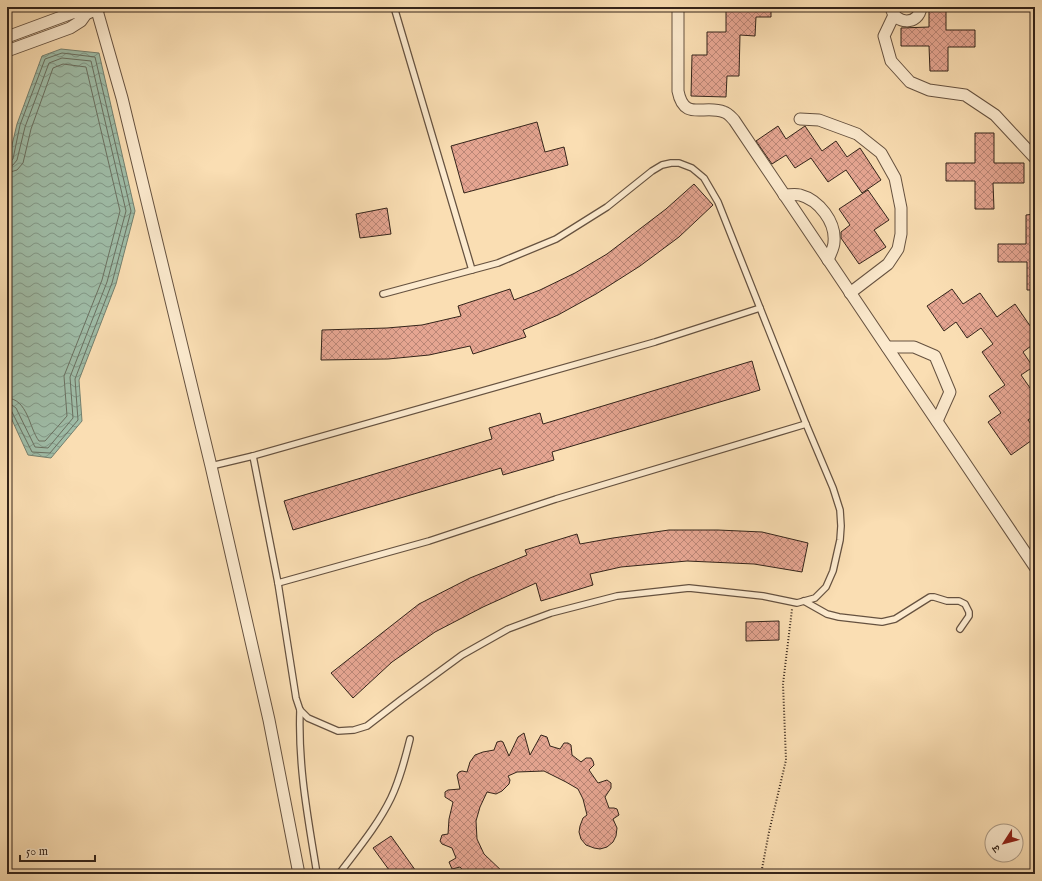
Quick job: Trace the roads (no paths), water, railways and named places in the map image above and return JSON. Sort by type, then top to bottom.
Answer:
[{"type":"street","points":[[678,7],[678,91],[683,105],[694,110],[718,110],[726,112],[734,120],[1035,567]]},
{"type":"street","points":[[921,7],[919,15],[911,21],[902,21],[893,11],[884,36],[891,61],[910,82],[929,90],[965,95],[995,115],[1035,158]]},
{"type":"street","points":[[7,51],[70,28],[81,21],[86,14],[98,8],[122,98],[211,466],[268,720],[299,874]]},
{"type":"street","points":[[7,37],[72,13],[78,12],[86,14]]},
{"type":"street","points":[[800,119],[819,120],[857,134],[881,153],[895,178],[901,208],[898,249],[888,264],[850,293]]},
{"type":"street","points":[[784,195],[800,195],[820,206],[834,228],[834,244],[828,260]]},
{"type":"street","points":[[887,347],[914,347],[935,356],[950,392],[937,421]]},
{"type":"lane","points":[[394,7],[472,270]]},
{"type":"lane","points":[[300,710],[308,718],[338,731],[354,730],[367,726],[402,698],[462,655],[508,630],[551,612],[617,596],[689,588],[763,596],[797,603],[815,598],[826,588],[833,571],[840,540],[840,510],[833,488],[718,202],[704,178],[692,168],[679,163],[662,165],[652,171],[607,207],[556,239],[498,263],[383,294]]},
{"type":"lane","points":[[211,466],[253,456],[633,349],[760,308]]},
{"type":"lane","points":[[278,583],[429,541],[556,499],[806,424]]},
{"type":"lane","points":[[253,456],[278,583],[296,698],[300,710],[299,734],[302,788],[317,874]]},
{"type":"lane","points":[[804,601],[827,614],[839,617],[882,622],[895,619],[926,598],[934,597],[947,601],[959,601],[965,604],[969,612],[969,616],[960,629]]},
{"type":"lane","points":[[339,874],[380,817],[391,798],[410,739]]},
{"type":"water","points":[[61,49],[99,53],[135,211],[116,284],[79,380],[82,421],[51,458],[28,455],[7,409],[7,166],[17,124],[42,56]]}]
